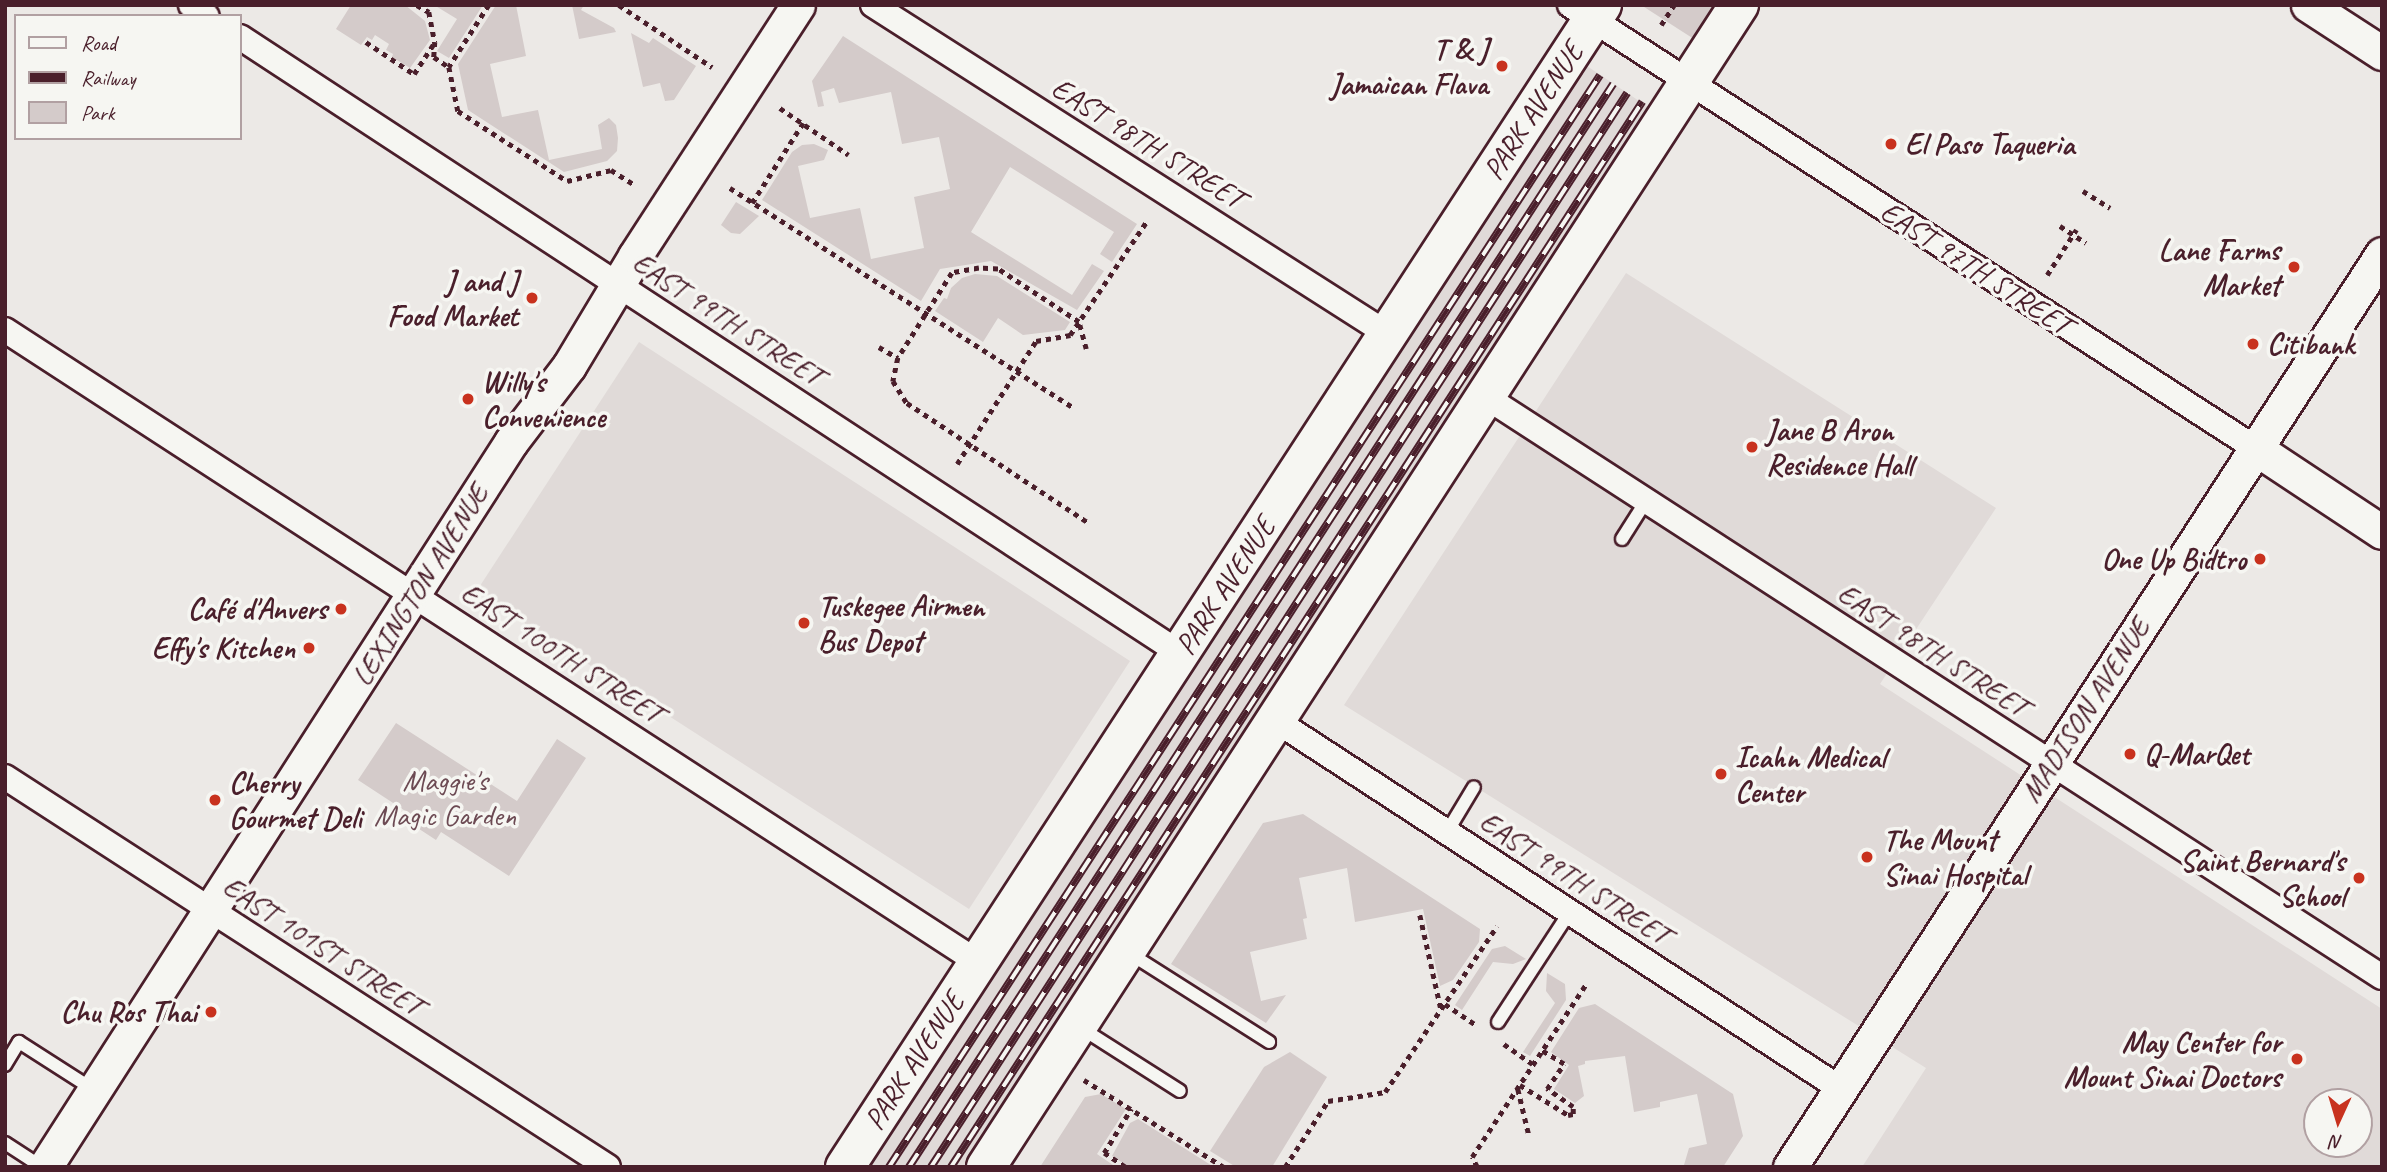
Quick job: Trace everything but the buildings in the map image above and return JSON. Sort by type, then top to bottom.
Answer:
[{"type":"main road","name":"LEXINGTON AVENUE","points":[[44,1167],[511,442],[569,366],[635,256],[798,5]]},
{"type":"main road","points":[[986,1167],[1739,5]]},
{"type":"main road","points":[[2308,5],[2382,53]]},
{"type":"main road","name":"PARK AVENUE","points":[[845,1167],[1389,335],[1588,10]]},
{"type":"main road","name":"MADISON AVENUE","points":[[1790,1167],[2050,762],[2382,254]]},
{"type":"main road","name":"EAST 97TH STREET","points":[[2255,448],[2382,532]]},
{"type":"street","name":"EAST 98TH STREET","points":[[873,5],[1389,335]]},
{"type":"street","name":"EAST 97TH STREET","points":[[1588,10],[1689,83],[2255,448]]},
{"type":"street","name":"EAST 99TH STREET","points":[[242,38],[1181,654]]},
{"type":"street","name":"EAST 100TH STREET","points":[[5,330],[978,962]]},
{"type":"street","name":"EAST 98TH STREET","points":[[1486,397],[2382,977]]},
{"type":"street","name":"EAST 99TH STREET","points":[[1275,720],[1840,1088]]},
{"type":"street","name":"EAST 101ST STREET","points":[[5,777],[608,1167]]},
{"type":"lane","points":[[1622,539],[1646,501]]},
{"type":"lane","points":[[1447,832],[1474,787]]},
{"type":"lane","points":[[1498,1022],[1569,913]]},
{"type":"lane","points":[[1126,951],[1269,1042]]},
{"type":"lane","points":[[1078,1026],[1180,1091]]},
{"type":"lane","points":[[5,1065],[19,1042],[94,1090]]},
{"type":"lane","points":[[5,1143],[44,1167]]},
{"type":"path","points":[[417,5],[429,12],[435,42],[434,57],[449,67]]},
{"type":"path","points":[[489,5],[449,67],[458,111],[567,181],[611,170],[635,184]]},
{"type":"path","points":[[619,5],[712,67]]},
{"type":"path","points":[[1661,25],[1674,5]]},
{"type":"path","points":[[366,42],[414,74],[435,42]]},
{"type":"path","points":[[780,108],[849,155]]},
{"type":"path","points":[[752,203],[803,123]]},
{"type":"path","points":[[730,188],[1072,407]]},
{"type":"path","points":[[2083,191],[2110,208]]},
{"type":"path","points":[[957,464],[1036,341],[1070,335],[1147,221]]},
{"type":"path","points":[[2060,226],[2075,232],[2086,243]]},
{"type":"path","points":[[2047,275],[2075,232]]},
{"type":"path","points":[[1086,349],[1080,322],[998,269],[979,268],[952,273],[898,358],[893,381],[907,403],[1089,523]]},
{"type":"path","points":[[879,346],[898,358]]},
{"type":"path","points":[[1420,915],[1443,1006],[1478,1026]]},
{"type":"path","points":[[1285,1167],[1328,1101],[1385,1092],[1497,926]]},
{"type":"path","points":[[1477,1167],[1472,1157],[1586,984]]},
{"type":"path","points":[[1500,1041],[1533,1064]]},
{"type":"path","points":[[1519,1086],[1567,1115],[1573,1114],[1573,1107],[1548,1089],[1564,1065],[1542,1051]]},
{"type":"path","points":[[1084,1080],[1224,1167]]},
{"type":"path","points":[[1519,1086],[1529,1135]]},
{"type":"path","points":[[1125,1167],[1104,1153],[1131,1109]]},
{"type":"shaded area","points":[[1584,64],[1657,113],[971,1167],[870,1167]]},
{"type":"shaded area","name":"The Mount Sinai Hospital","points":[[1626,273],[1996,508],[1880,684],[2382,1009],[2382,1167],[1862,1167],[1926,1068],[1344,705]]},
{"type":"shaded area","name":"Tuskegee Airmen Bus Depot","points":[[639,342],[1130,661],[969,909],[476,592]]},
{"type":"green space","points":[[351,5],[405,5],[425,21],[430,40],[410,68],[392,57],[393,54],[386,50],[389,44],[375,35],[372,40],[367,37],[361,45],[336,29]]},
{"type":"green space","points":[[434,5],[483,5],[449,58],[437,51],[457,19]]},
{"type":"green space","points":[[496,5],[516,5],[526,56],[490,64],[502,117],[538,110],[549,160],[602,149],[598,125],[609,118],[616,125],[618,138],[617,151],[607,161],[564,172],[468,110],[458,64]]},
{"type":"green space","points":[[572,5],[584,5],[581,10],[614,28],[616,32],[579,39]]},
{"type":"green space","points":[[1641,5],[1722,5],[1697,41]]},
{"type":"green space","points":[[631,33],[649,43],[653,38],[696,66],[674,100],[665,101],[660,83],[643,87]]},
{"type":"green space","points":[[843,36],[1137,224],[1112,262],[1100,254],[1114,232],[1010,167],[971,232],[1072,295],[1092,264],[1104,271],[1077,310],[991,261],[940,269],[921,301],[762,200],[792,152],[802,145],[814,144],[828,150],[824,160],[798,166],[810,218],[860,208],[871,259],[924,248],[914,197],[950,189],[939,137],[902,144],[891,92],[839,103],[834,88],[821,92],[824,106],[818,107],[812,81]]},
{"type":"green space","points":[[736,202],[759,216],[740,234],[731,233],[721,225]]},
{"type":"green space","points":[[975,274],[997,276],[1070,322],[1065,330],[1023,335],[998,318],[983,342],[935,311],[944,298],[947,299],[951,288],[962,278]]},
{"type":"green space","name":"Maggie's Magic Garden","points":[[396,723],[517,801],[557,739],[586,758],[509,876],[441,832],[436,840],[410,823],[413,816],[358,780]]},
{"type":"green space","points":[[1303,814],[1480,929],[1479,942],[1453,980],[1440,986],[1423,909],[1355,922],[1347,868],[1299,878],[1307,918],[1303,919],[1307,939],[1250,952],[1261,1001],[1286,995],[1266,1023],[1171,964],[1263,823]]},
{"type":"green space","points":[[1505,946],[1526,959],[1513,964],[1493,962],[1462,1010],[1455,1005],[1492,949]]},
{"type":"green space","points":[[1547,973],[1565,984],[1566,1000],[1530,1056],[1523,1052],[1555,1003],[1546,991]]},
{"type":"green space","points":[[1595,1004],[1733,1094],[1743,1136],[1723,1167],[1684,1165],[1689,1148],[1707,1144],[1697,1094],[1660,1102],[1660,1107],[1634,1112],[1625,1056],[1585,1061],[1585,1064],[1578,1066],[1584,1096],[1575,1103],[1554,1089],[1569,1065],[1551,1052],[1579,1008]]},
{"type":"green space","points":[[1290,1052],[1327,1077],[1272,1167],[1236,1167],[1210,1151],[1264,1067]]},
{"type":"green space","points":[[1101,1094],[1126,1109],[1097,1154],[1116,1167],[1040,1167],[1085,1097]]},
{"type":"green space","points":[[1138,1119],[1214,1167],[1129,1167],[1112,1156],[1130,1123]]},
{"type":"railway","points":[[889,1167],[1600,75]]},
{"type":"railway","points":[[909,1167],[1613,84]]},
{"type":"railway","points":[[931,1167],[1627,93]]},
{"type":"railway","points":[[951,1167],[1642,102]]},
{"type":"place","name":"T & J Jamaican Flava","points":[[1502,66]]},
{"type":"place","name":"El Paso Taqueria","points":[[1891,144]]},
{"type":"place","name":"Lane Farms Market","points":[[2294,267]]},
{"type":"place","name":"J and J Food Market","points":[[532,298]]},
{"type":"place","name":"Citibank","points":[[2253,344]]},
{"type":"place","name":"Willy's Convenience","points":[[468,399]]},
{"type":"place","name":"Jane B Aron Residence Hall","points":[[1752,447]]},
{"type":"place","name":"One Up Bidtro","points":[[2260,559]]},
{"type":"place","name":"Café d'Anvers","points":[[341,609]]},
{"type":"place","name":"Tuskegee Airmen Bus Depot","points":[[804,623]]},
{"type":"place","name":"Effy's Kitchen","points":[[309,648]]},
{"type":"place","name":"Q-MarQet","points":[[2130,754]]},
{"type":"place","name":"Icahn Medical Center","points":[[1721,774]]},
{"type":"place","name":"Cherry Gourmet Deli","points":[[215,800]]},
{"type":"place","name":"The Mount Sinai Hospital","points":[[1867,857]]},
{"type":"place","name":"Saint Bernard's School","points":[[2359,878]]},
{"type":"place","name":"Chu Ros Thai","points":[[211,1012]]},
{"type":"place","name":"May Center for Mount Sinai Doctors","points":[[2297,1059]]}]
